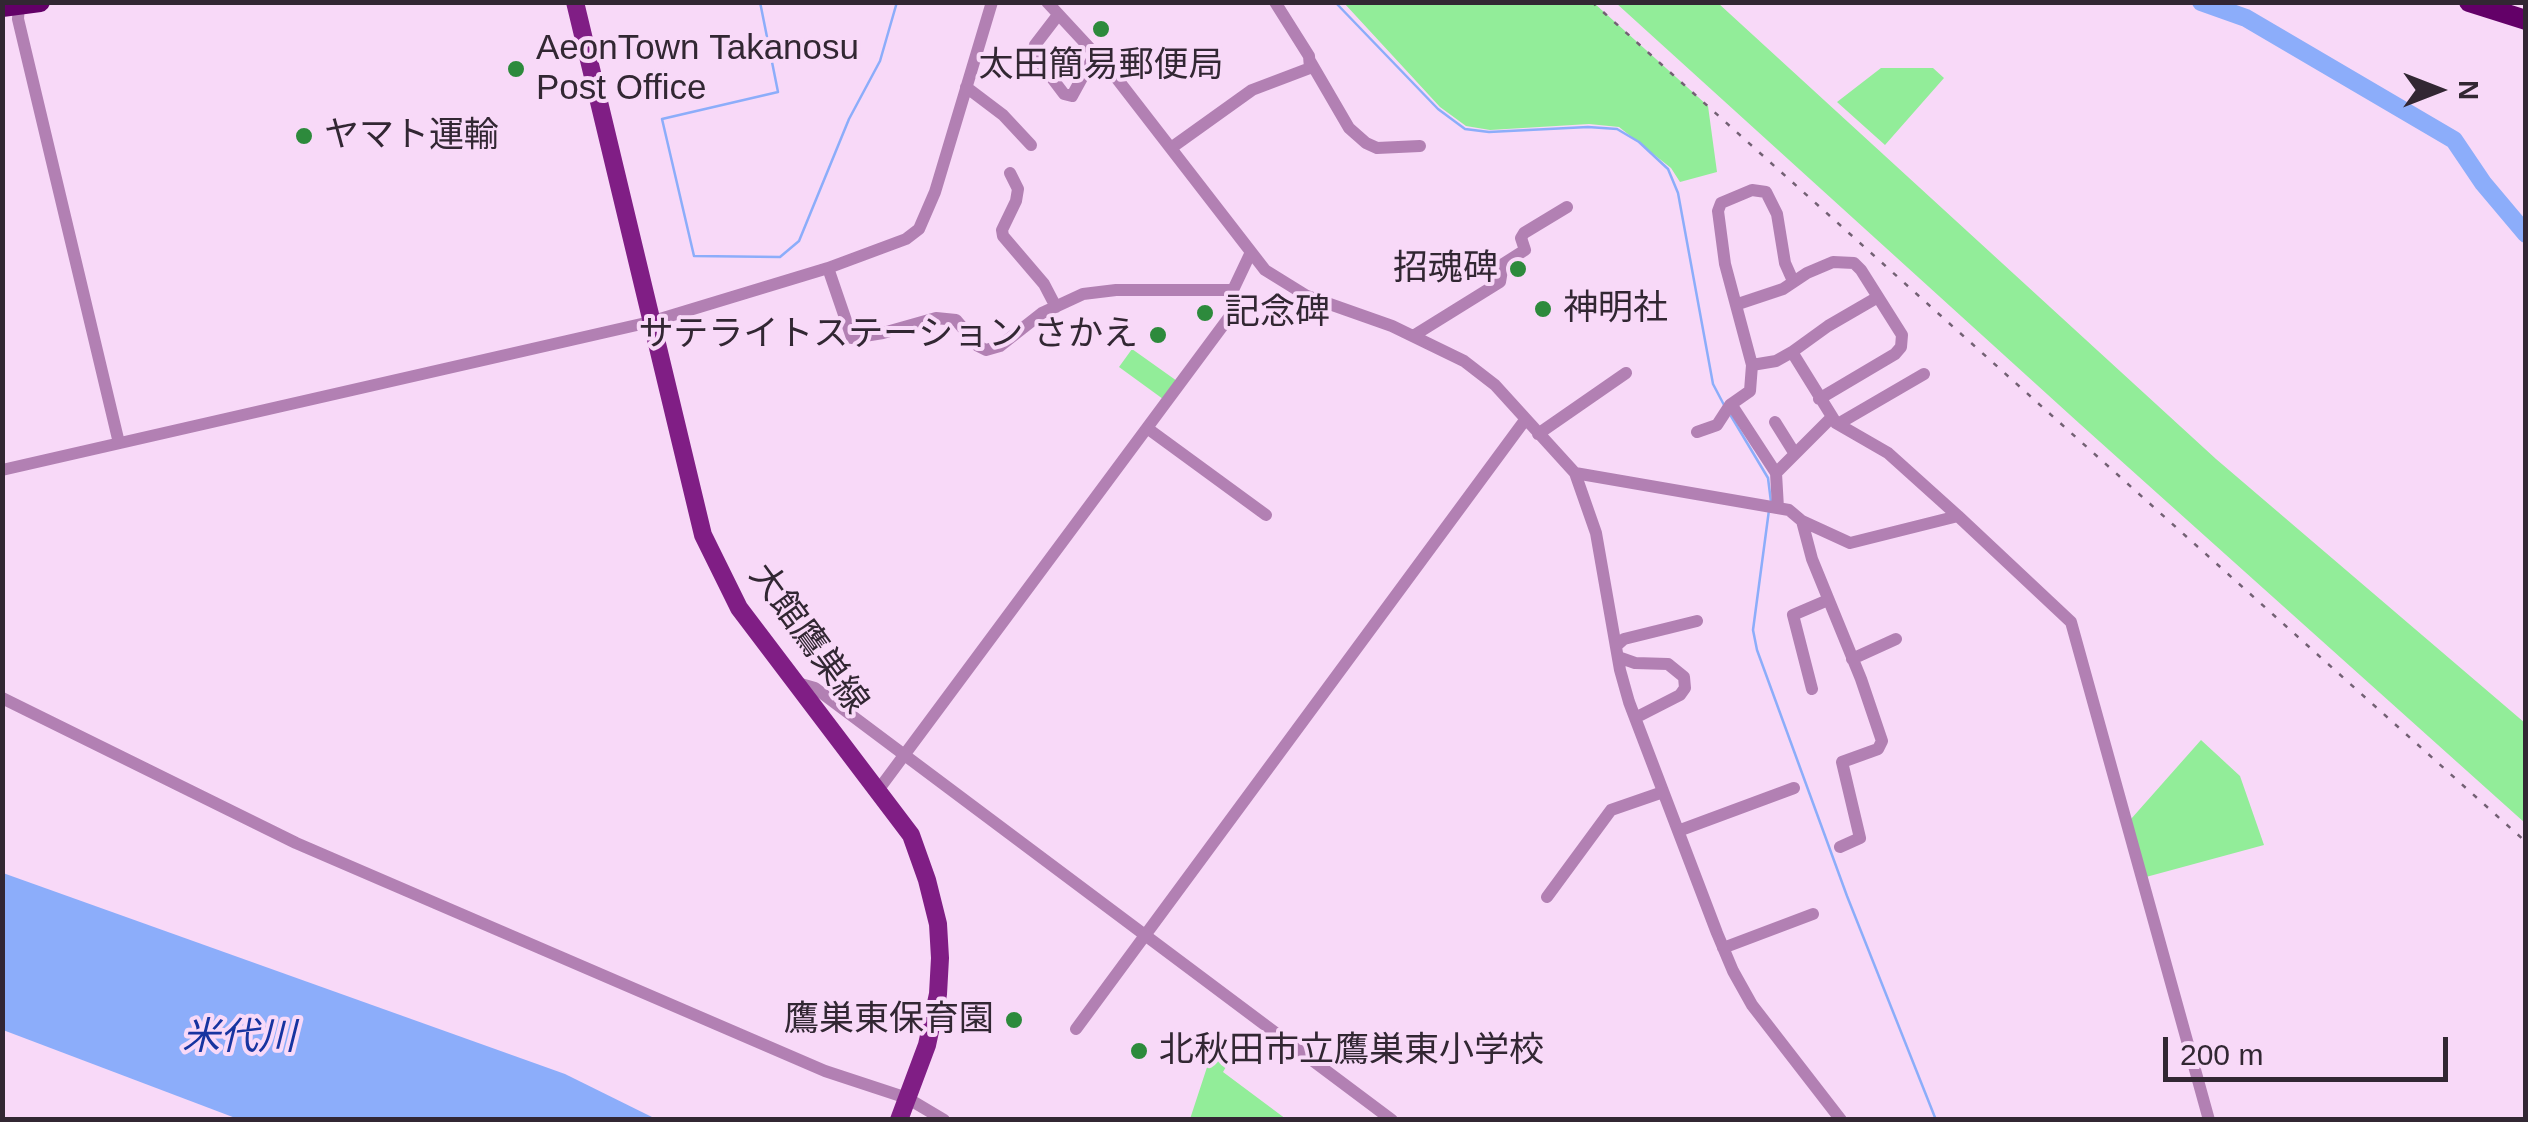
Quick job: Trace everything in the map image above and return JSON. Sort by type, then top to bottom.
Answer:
[{"type":"highway","points":[[2468,2],[2526,20]]},
{"type":"main road","name":"大館鷹巣線","points":[[575,2],[703,536],[739,608],[911,835],[927,880],[938,924],[938,994],[927,1044],[899,1120]]},
{"type":"street","points":[[2,470],[650,322],[828,268],[906,238],[919,229],[936,192],[992,2]]},
{"type":"street","points":[[1046,2],[1095,54],[1264,270],[1290,287],[1413,336],[1464,362],[1495,385],[1575,473],[1596,533],[1617,651],[1635,718],[1723,948],[1752,1005],[1841,1120]]},
{"type":"street","points":[[1276,2],[1349,128],[1377,148],[1420,146]]},
{"type":"street","points":[[21,5],[22,38],[119,443]]},
{"type":"street","points":[[1058,14],[1035,45],[1033,54],[1064,94],[1072,96],[1095,54]]},
{"type":"street","points":[[1170,148],[1252,90],[1310,68],[1310,60]]},
{"type":"street","points":[[966,87],[1003,115],[1031,145]]},
{"type":"street","points":[[1010,173],[1018,189],[1002,236],[1044,284],[1056,307]]},
{"type":"street","points":[[1697,432],[1717,425],[1753,385],[1752,364],[1725,264],[1718,211],[1721,203],[1752,190],[1766,192],[1773,202],[1785,263],[1793,281]]},
{"type":"street","points":[[1413,336],[1500,282],[1503,264],[1525,250],[1521,238],[1524,233],[1567,207]]},
{"type":"street","points":[[879,789],[1233,312],[1233,290],[1251,252]]},
{"type":"street","points":[[1738,304],[1769,294],[1833,262],[1844,260],[1861,270],[1902,335],[1901,347],[1896,354],[1819,399]]},
{"type":"street","points":[[828,268],[852,338],[936,318],[956,320],[986,350],[1000,346],[1042,313],[1084,294],[1116,290],[1233,290]]},
{"type":"street","points":[[1752,364],[1776,360],[1792,352],[1878,298]]},
{"type":"street","points":[[1792,352],[1835,420],[1888,453],[2071,622],[2209,1120]]},
{"type":"street","points":[[1538,434],[1626,374]]},
{"type":"street","points":[[1772,507],[1776,474],[1795,454],[1835,420],[1924,374]]},
{"type":"street","points":[[1729,408],[1776,474]]},
{"type":"street","points":[[1076,1028],[1524,420]]},
{"type":"street","points":[[1775,422],[1795,454]]},
{"type":"street","points":[[1147,428],[1266,514]]},
{"type":"street","points":[[1575,473],[1789,510],[1802,522],[1850,543],[1958,516]]},
{"type":"street","points":[[1802,522],[1812,559],[1882,742],[1878,749],[1842,762],[1860,831],[1858,841],[1840,847]]},
{"type":"street","points":[[1812,688],[1793,615],[1828,600]]},
{"type":"street","points":[[1617,651],[1624,639],[1697,621]]},
{"type":"street","points":[[1852,659],[1896,639]]},
{"type":"street","points":[[1617,651],[1635,663],[1668,664],[1684,677],[1685,688],[1680,695],[1635,718]]},
{"type":"street","points":[[794,682],[815,688],[1392,1120]]},
{"type":"street","points":[[2,698],[332,859],[825,1071],[907,1098],[944,1120]]},
{"type":"street","points":[[1678,831],[1794,788]]},
{"type":"street","points":[[1547,898],[1611,810],[1662,792]]},
{"type":"street","points":[[1723,948],[1813,914]]},
{"type":"green space","points":[[1344,3],[1594,3],[1708,106],[1717,172],[1680,182],[1671,168],[1619,127],[1589,124],[1490,130],[1466,126],[1440,107]]},
{"type":"green space","points":[[1616,3],[1718,3],[2216,459],[2525,723],[2525,823],[2080,424]]},
{"type":"green space","points":[[1881,68],[1933,68],[1944,78],[1885,145],[1837,102]]},
{"type":"green space","points":[[1132,349],[1177,381],[1163,399],[1119,367]]},
{"type":"green space","points":[[2201,740],[2240,776],[2264,845],[2146,877],[2131,819]]},
{"type":"green space","points":[[1213,1049],[1230,1060],[1223,1072],[1286,1119],[1190,1119]]},
{"type":"water","name":"米代川","points":[[3,873],[565,1074],[656,1119],[238,1119],[3,1030]]},
{"type":"waterway","points":[[760,2],[778,92],[662,119],[694,256],[780,257],[799,241],[849,119],[880,61],[897,2]]},
{"type":"waterway","points":[[1335,2],[1438,109],[1465,129],[1617,129],[1639,142],[1668,169],[1678,193],[1713,384],[1724,405]]},
{"type":"waterway","points":[[2201,2],[2246,18],[2454,140],[2483,183],[2526,234]]},
{"type":"waterway","points":[[1731,416],[1768,478],[1771,502]]},
{"type":"waterway","points":[[1769,510],[1753,630],[1757,650],[1847,896],[1936,1120]]},
{"type":"railway","points":[[1592,2],[2526,842]]},
{"type":"place","name":"太田簡易郵便局","points":[[1101,29]]},
{"type":"place","name":"AeonTown Takanosu Post Office","points":[[516,69]]},
{"type":"place","name":"ヤマト運輸","points":[[304,136]]},
{"type":"place","name":"招魂碑","points":[[1518,269]]},
{"type":"place","name":"神明社","points":[[1543,309]]},
{"type":"place","name":"記念碑","points":[[1205,313]]},
{"type":"place","name":"サテライトステーション さかえ","points":[[1158,335]]},
{"type":"place","name":"鷹巣東保育園","points":[[1014,1020]]},
{"type":"place","name":"北秋田市立鷹巣東小学校","points":[[1139,1051]]}]
